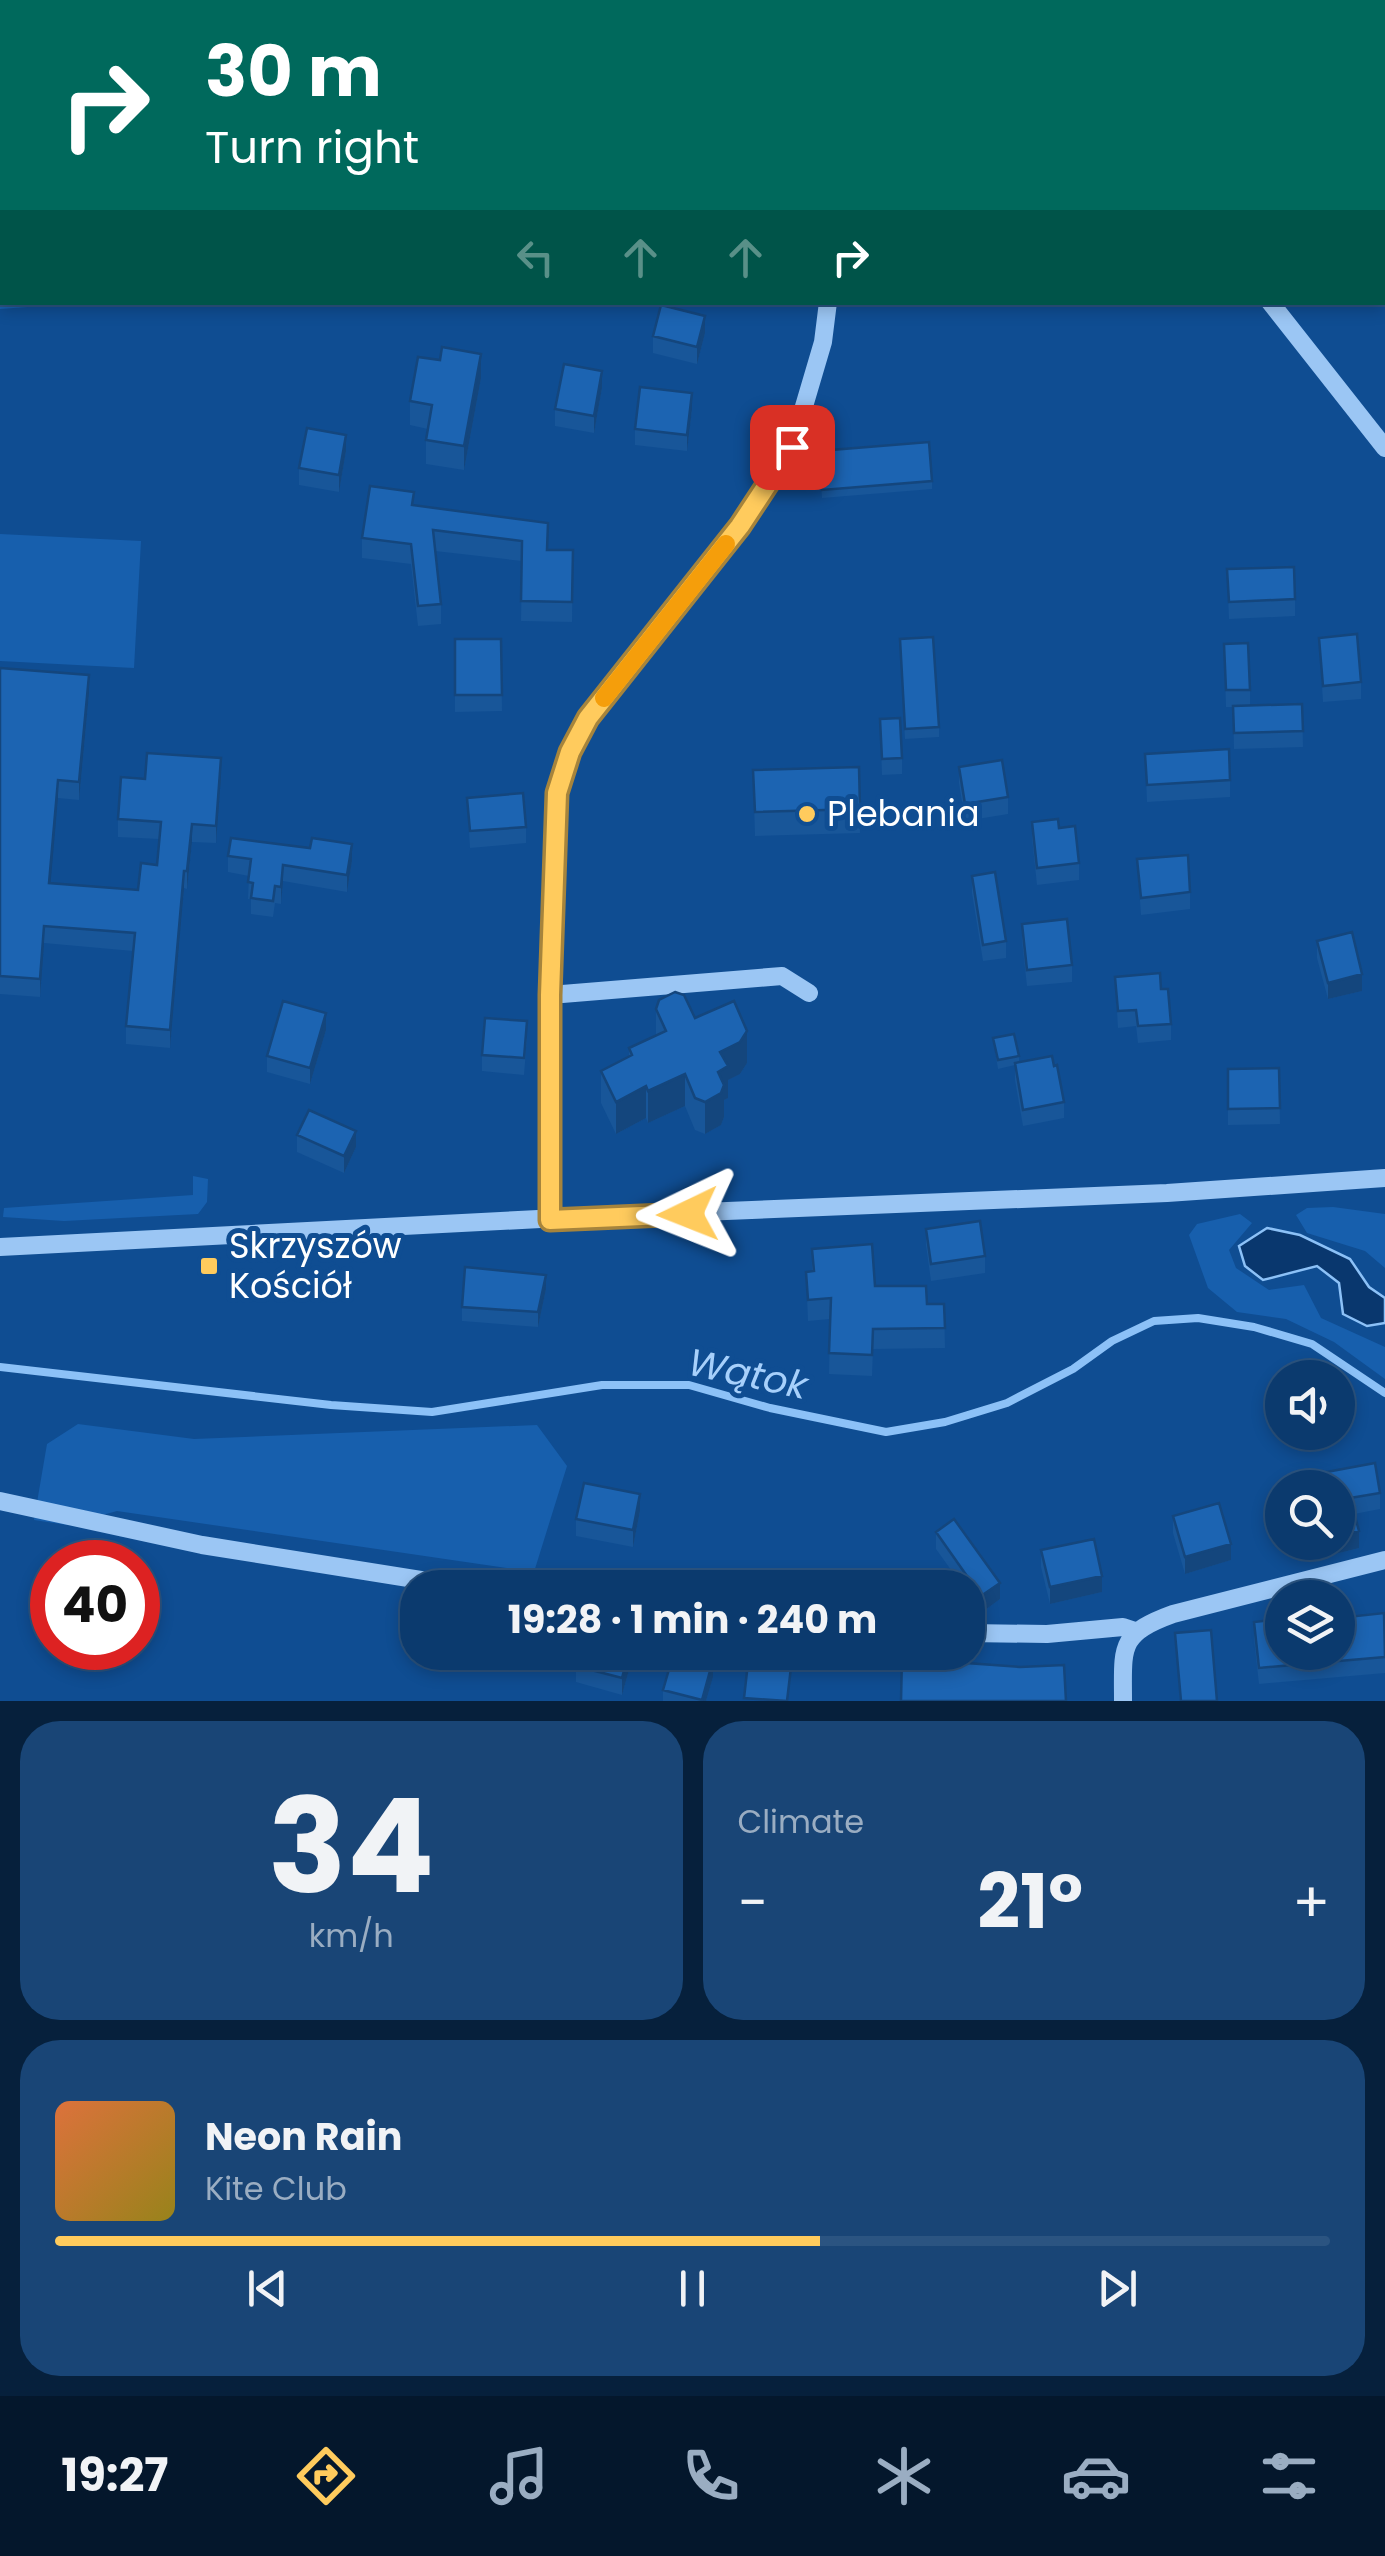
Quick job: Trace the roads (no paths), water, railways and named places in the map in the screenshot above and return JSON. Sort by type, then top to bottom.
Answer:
[{"type":"street","points":[[550,1220],[550,995],[557,793],[570,752],[588,718],[740,526],[792,447],[823,342],[828,305]]},
{"type":"street","points":[[1272,305],[1385,448]]},
{"type":"street","points":[[550,995],[782,976],[810,993]]},
{"type":"street","points":[[0,1247],[1167,1193],[1385,1178]]},
{"type":"street","points":[[0,1500],[202,1545],[400,1577]]},
{"type":"street","points":[[1123,1701],[1123,1659],[1135,1632],[1173,1614],[1385,1560]]},
{"type":"street","points":[[985,1633],[1047,1634],[1123,1627],[1135,1632]]},
{"type":"waterway","name":"Wątok","points":[[0,1367],[331,1405],[432,1412],[602,1385],[689,1385],[770,1408],[886,1432],[945,1422],[1007,1403],[1154,1321],[1198,1318],[1254,1327],[1312,1344],[1385,1393]]},
{"type":"place","name":"Plebania","points":[[807,814]]},
{"type":"place","name":"Skrzyszów Kościół","points":[[209,1266]]}]
